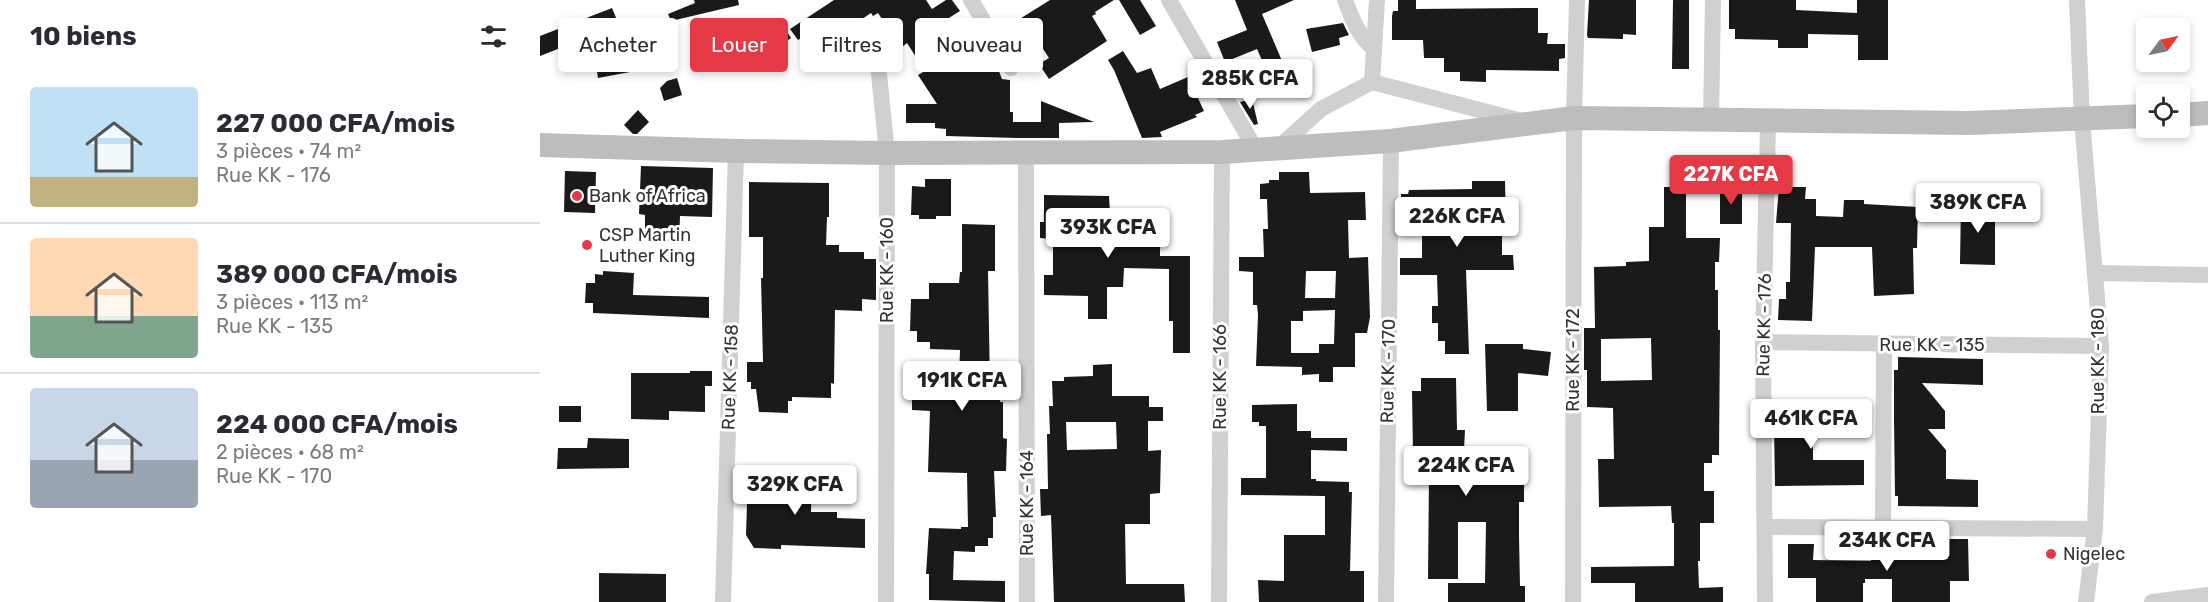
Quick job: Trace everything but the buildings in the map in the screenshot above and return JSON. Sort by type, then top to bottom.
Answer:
[{"type":"street","points":[[971,0],[982,18]]},
{"type":"street","points":[[1169,0],[1266,149]]},
{"type":"street","points":[[1345,0],[1352,21],[1363,39],[1374,49]]},
{"type":"street","points":[[1372,82],[1377,0]]},
{"type":"street","name":"Rue KK - 172","points":[[1573,602],[1574,118],[1577,0]]},
{"type":"street","points":[[1711,120],[1713,0]]},
{"type":"street","name":"Rue KK - 180","points":[[2077,0],[2082,120],[2101,346],[2095,529],[2086,602]]},
{"type":"street","name":"Rue KK - 160","points":[[879,72],[887,153],[886,602]]},
{"type":"street","points":[[1266,149],[1321,110],[1372,82],[1532,124]]},
{"type":"street","points":[[2190,114],[2208,113]]},
{"type":"street","points":[[540,145],[887,153],[1222,152],[1390,141],[1574,118],[1969,123],[2136,117]]},
{"type":"street","name":"Rue KK - 176","points":[[1765,602],[1763,342],[1768,121]]},
{"type":"street","name":"Rue KK - 170","points":[[1386,602],[1390,141]]},
{"type":"street","name":"Rue KK - 158","points":[[723,602],[736,151]]},
{"type":"street","name":"Rue KK - 166","points":[[1219,602],[1222,152]]},
{"type":"street","name":"Rue KK - 164","points":[[1026,153],[1028,602]]},
{"type":"street","points":[[2096,273],[2208,275]]},
{"type":"street","name":"Rue KK - 135","points":[[1763,342],[2101,346]]},
{"type":"street","points":[[1884,345],[1884,527]]},
{"type":"street","points":[[1765,527],[2095,529]]},
{"type":"street","points":[[2152,602],[2208,595]]},
{"type":"place","name":"Bank of Africa","points":[[577,196]]},
{"type":"place","name":"CSP Martin Luther King","points":[[587,245]]},
{"type":"place","name":"Nigelec","points":[[2051,554]]}]
